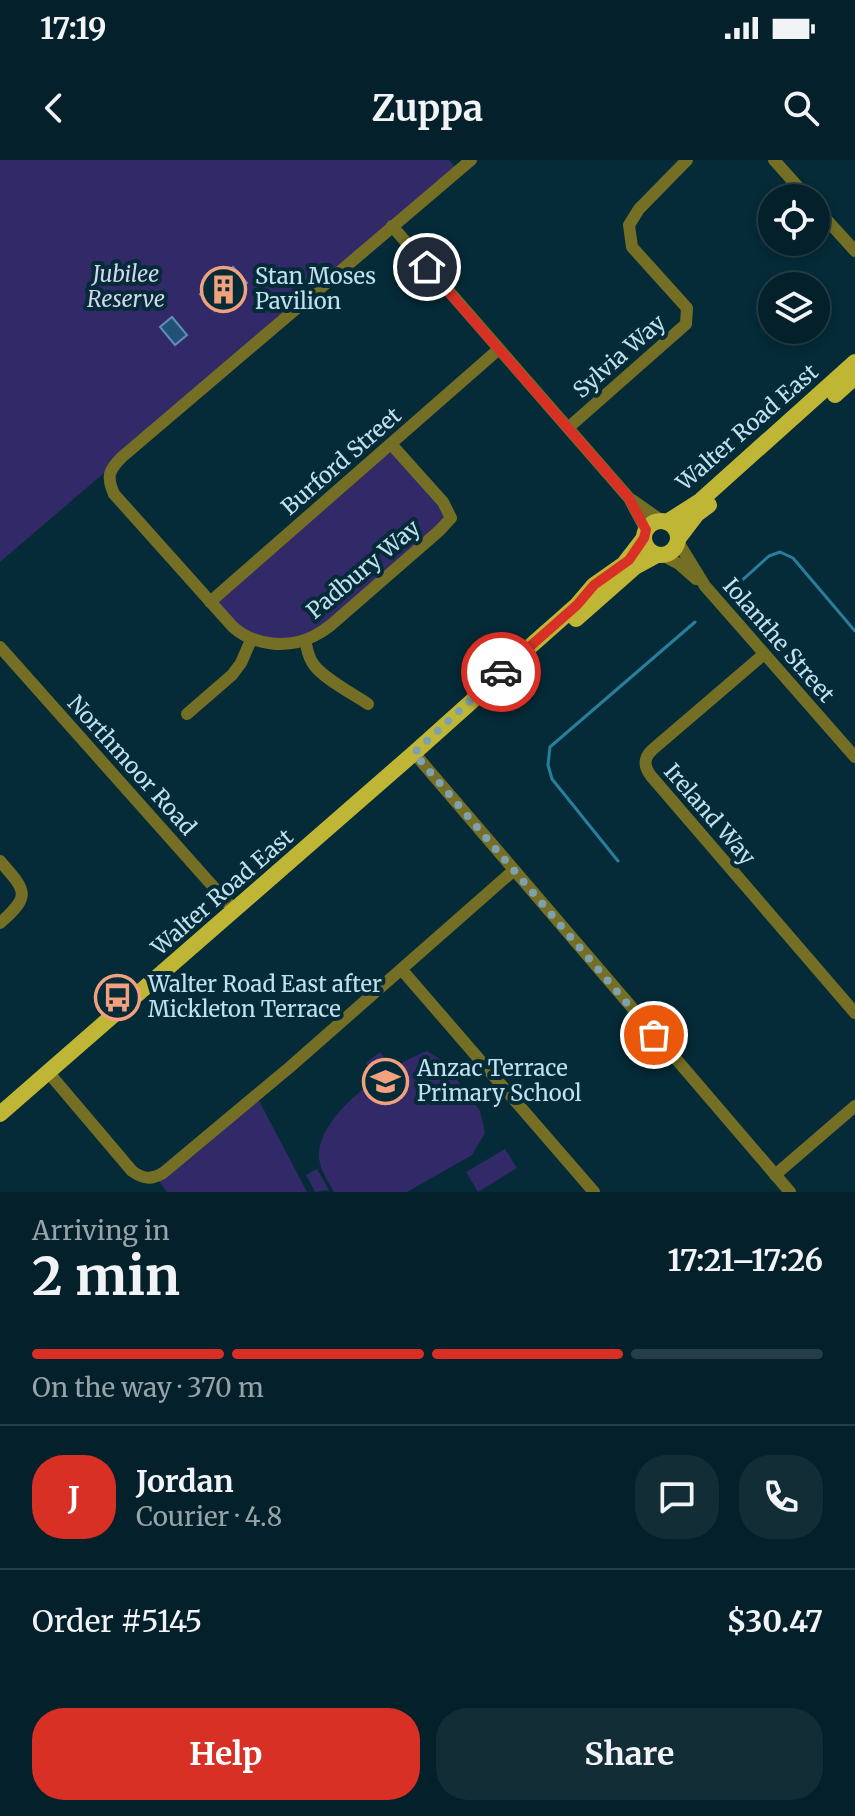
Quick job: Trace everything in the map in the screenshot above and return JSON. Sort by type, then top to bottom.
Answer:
[{"type":"main road","name":"Walter Road East","points":[[664,522],[700,501],[855,362]]},
{"type":"main road","name":"Walter Road East","points":[[678,540],[697,514],[855,377]]},
{"type":"main road","points":[[664,522],[676,530],[678,540],[671,551],[659,555],[647,549],[645,534],[652,523],[664,522]]},
{"type":"main road","name":"Walter Road East","points":[[0,1114],[414,753],[577,605],[594,585],[629,560],[645,534]]},
{"type":"main road","name":"Walter Road East","points":[[471,702],[496,689],[635,567],[659,555]]},
{"type":"street","points":[[187,714],[232,675],[251,640],[233,627],[114,494],[110,471],[122,457],[392,226],[453,165],[471,160]]},
{"type":"street","name":"Sylvia Way","points":[[568,428],[686,324],[687,308],[632,247],[629,225],[639,209],[687,160]]},
{"type":"street","points":[[774,160],[795,184]]},
{"type":"street","points":[[830,223],[855,251]]},
{"type":"street","points":[[392,226],[629,498],[664,522]]},
{"type":"street","name":"Burford Street","points":[[210,602],[499,349]]},
{"type":"street","name":"Padbury Way","points":[[251,640],[284,643],[315,636],[451,518],[443,502],[391,444]]},
{"type":"street","points":[[629,498],[645,534]]},
{"type":"street","name":"Iolanthe Street","points":[[678,540],[705,586]]},
{"type":"street","name":"Iolanthe Street","points":[[659,555],[679,564],[705,586],[855,757]]},
{"type":"street","points":[[305,640],[314,665],[368,704]]},
{"type":"street","name":"Northmoor Road","points":[[0,647],[234,910]]},
{"type":"street","name":"Ireland Way","points":[[764,654],[652,750],[645,764],[651,776],[855,1013]]},
{"type":"street","points":[[414,753],[790,1192]]},
{"type":"street","points":[[0,861],[22,890],[18,907],[0,923]]},
{"type":"street","points":[[48,1072],[132,1171],[140,1177],[156,1177],[290,1067],[513,871]]},
{"type":"street","points":[[402,970],[594,1192]]},
{"type":"street","points":[[775,1175],[855,1106]]},
{"type":"green space","name":"Jubilee Reserve","points":[[0,160],[449,160],[458,170],[0,562]]},
{"type":"green space","points":[[391,444],[451,518],[305,640],[251,640],[210,602]]},
{"type":"green space","points":[[427,1051],[444,1062],[480,1111],[485,1133],[472,1155],[407,1192],[334,1192],[320,1163],[320,1146],[327,1128],[356,1095],[375,1080]]},
{"type":"green space","points":[[380,1052],[390,1065],[376,1076],[366,1063]]},
{"type":"green space","points":[[256,1095],[307,1192],[167,1192],[156,1177]]},
{"type":"green space","points":[[505,1149],[517,1168],[478,1192],[466,1172]]},
{"type":"green space","points":[[317,1169],[329,1190],[315,1192],[306,1175]]},
{"type":"building","name":"Stan Moses Pavilion","points":[[233,267],[247,283],[215,311],[200,294]]},
{"type":"building","points":[[172,317],[187,335],[175,345],[160,327]]},
{"type":"waterway","points":[[738,584],[769,556],[780,552],[793,558],[855,631]]},
{"type":"waterway","points":[[618,861],[552,779],[548,765],[550,747],[695,622]]},
{"type":"way so far","points":[[501,672],[414,753],[654,1035]]},
{"type":"place","name":"Stan Moses Pavilion","points":[[224,289]]},
{"type":"place","name":"Walter Road East after Mickleton Terrace","points":[[117,997]]},
{"type":"place","name":"Anzac Terrace Primary School","points":[[386,1081]]},
{"type":"route","points":[[427,267],[629,498],[646,530],[629,560],[594,585],[577,605],[501,672]]}]
